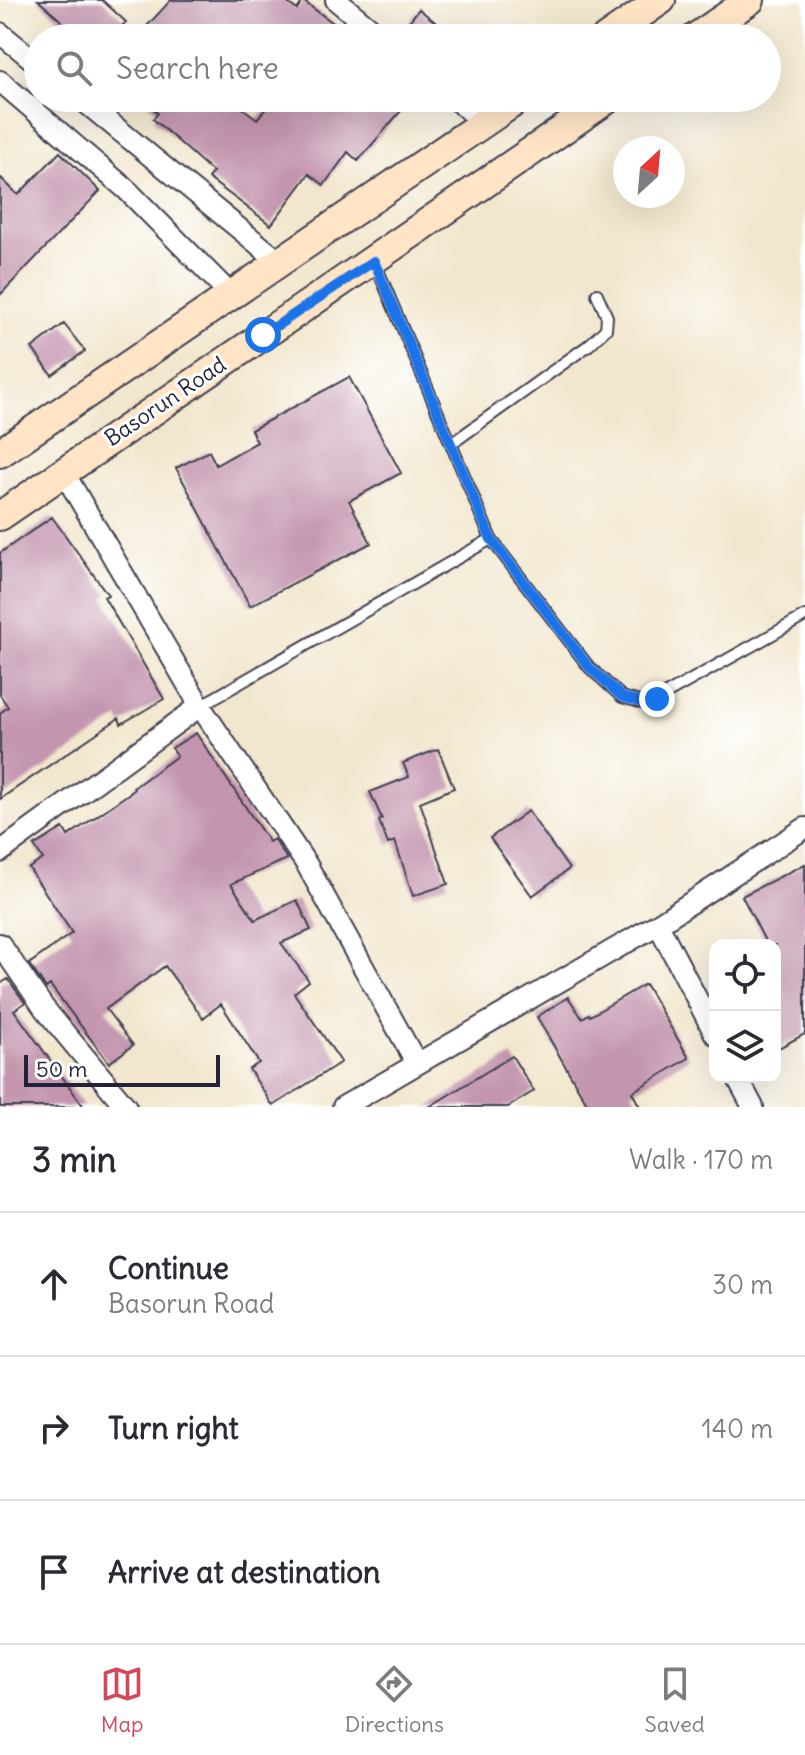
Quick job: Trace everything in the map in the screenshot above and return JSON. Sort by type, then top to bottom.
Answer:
[{"type":"main road","points":[[626,24],[661,0]]},
{"type":"main road","points":[[715,24],[750,0]]},
{"type":"main road","points":[[0,453],[500,112]]},
{"type":"main road","name":"Basorun Road","points":[[0,516],[589,112]]},
{"type":"street","points":[[336,0],[365,24]]},
{"type":"street","points":[[0,33],[24,53]]},
{"type":"street","points":[[0,81],[24,102]]},
{"type":"street","points":[[36,112],[127,190],[231,295]]},
{"type":"street","points":[[97,112],[281,263]]},
{"type":"street","points":[[471,112],[484,123]]},
{"type":"street","points":[[63,471],[200,706],[307,865],[417,1064]]},
{"type":"street","points":[[0,852],[200,706]]},
{"type":"street","points":[[343,1107],[658,924],[805,828]]},
{"type":"street","points":[[658,924],[709,1022]]},
{"type":"street","points":[[0,944],[44,1008],[126,1107]]},
{"type":"street","points":[[740,1083],[753,1107]]},
{"type":"lane","points":[[374,261],[491,539],[589,667],[611,689],[632,702],[657,699],[805,616]]},
{"type":"lane","points":[[451,444],[589,345],[606,329],[607,317],[597,294]]},
{"type":"lane","points":[[200,706],[491,539]]},
{"type":"building","points":[[38,0],[102,0],[126,22],[124,24],[65,24]]},
{"type":"building","points":[[171,0],[284,0],[297,10],[303,1],[335,24],[149,24]]},
{"type":"building","points":[[419,9],[438,24],[407,24]]},
{"type":"building","points":[[248,112],[257,119],[263,112],[400,112],[358,161],[348,152],[324,185],[309,174],[271,225],[208,178],[213,172],[153,119],[158,113]]},
{"type":"building","points":[[60,152],[100,191],[0,295],[0,177],[18,195]]},
{"type":"building","points":[[64,324],[85,351],[52,375],[32,348]]},
{"type":"building","points":[[349,377],[401,473],[349,501],[371,543],[250,606],[176,468],[209,451],[216,465],[257,442],[251,430]]},
{"type":"building","points":[[52,517],[108,595],[104,597],[164,699],[121,724],[119,718],[0,799],[0,713],[8,707],[0,695],[0,553]]},
{"type":"building","points":[[196,733],[269,842],[274,839],[287,859],[231,884],[255,920],[297,900],[311,930],[281,943],[309,981],[294,993],[341,1062],[273,1106],[249,1069],[259,1063],[221,1004],[203,1018],[165,966],[106,1009],[133,1045],[109,1063],[50,985],[46,988],[29,964],[72,933],[29,868],[43,859],[34,846],[63,828],[68,836],[134,790],[177,756],[172,748]]},
{"type":"building","points":[[438,749],[454,788],[420,802],[448,884],[413,896],[395,841],[388,844],[379,821],[382,819],[370,792],[409,777],[403,763]]},
{"type":"building","points":[[528,811],[569,869],[532,896],[490,838]]},
{"type":"building","points":[[805,864],[805,1034],[781,1047],[781,939],[764,939],[742,896]]},
{"type":"building","points":[[8,979],[25,1003],[14,1010],[84,1107],[0,1107],[0,984]]},
{"type":"building","points":[[645,984],[689,1058],[632,1092],[640,1107],[589,1107],[537,1017],[568,997],[582,1018],[590,1016]]},
{"type":"building","points":[[512,1056],[534,1091],[508,1107],[429,1107]]},
{"type":"route","points":[[263,335],[374,261],[491,539],[589,667],[611,689],[632,702],[657,699]]}]
